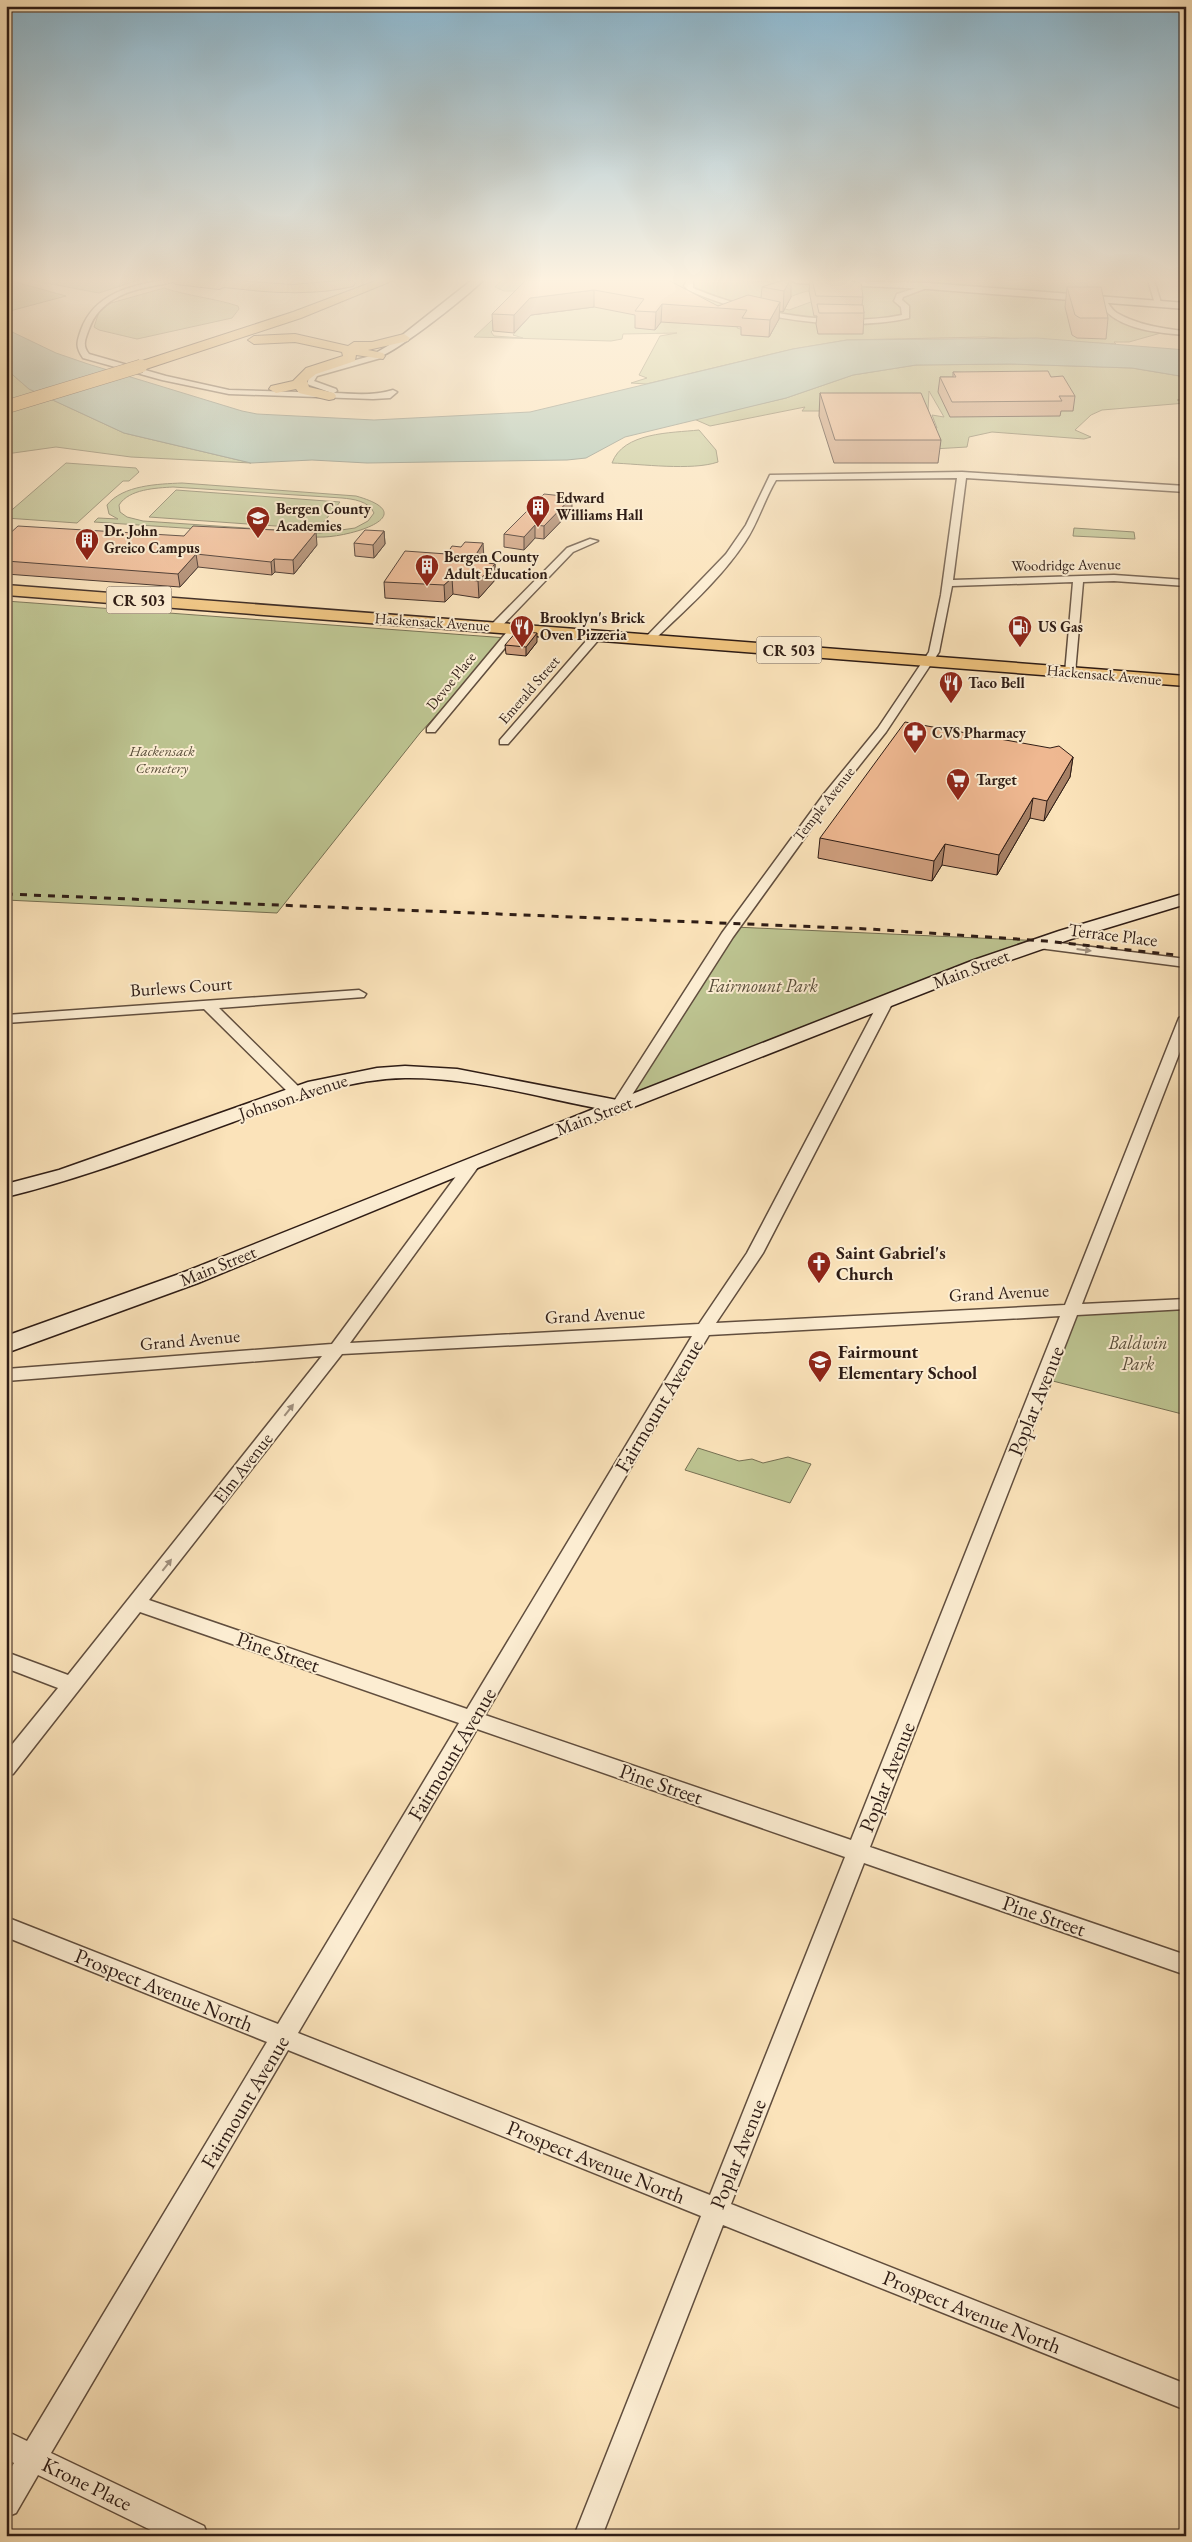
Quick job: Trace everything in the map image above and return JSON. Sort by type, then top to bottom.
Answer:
[{"type":"highway","points":[[6,407],[31,399]]},
{"type":"main road","name":"Hackensack Avenue","points":[[6,590],[930,660],[1186,682]]},
{"type":"main road","name":"Main Street","points":[[6,1345],[190,1278],[472,1163],[1036,944],[1185,899]]},
{"type":"main road","name":"Johnson Avenue","points":[[6,1191],[67,1175],[296,1092],[348,1078],[377,1074],[433,1072],[618,1106]]},
{"type":"street","points":[[649,639],[738,546],[757,514],[769,480],[773,477],[962,475],[1186,488]]},
{"type":"street","name":"Temple Avenue","points":[[618,1106],[728,936],[828,797],[882,730],[930,660],[934,652],[947,583],[962,475]]},
{"type":"street","points":[[495,627],[570,550],[593,541]]},
{"type":"street","name":"Woodridge Avenue","points":[[947,583],[1114,578],[1186,583]]},
{"type":"street","points":[[1070,673],[1078,579]]},
{"type":"street","name":"Devoe Place","points":[[431,730],[515,629]]},
{"type":"street","name":"Emerald Street","points":[[504,742],[597,635]]},
{"type":"street","name":"Terrace Place","points":[[1036,944],[1186,963]]},
{"type":"street","name":"Burlews Court","points":[[6,1019],[359,994]]},
{"type":"street","name":"Fairmount Avenue","points":[[6,2503],[704,1329],[755,1253],[888,1000]]},
{"type":"street","points":[[206,1004],[296,1092]]},
{"type":"street","name":"Poplar Avenue","points":[[588,2536],[1186,1018]]},
{"type":"street","name":"Elm Avenue","points":[[6,1768],[337,1349],[472,1163]]},
{"type":"street","name":"Grand Avenue","points":[[6,1375],[337,1349],[1186,1304]]},
{"type":"street","name":"Pine Street","points":[[136,1603],[1186,1965]]},
{"type":"street","points":[[6,1660],[72,1685]]},
{"type":"street","name":"Prospect Avenue North","points":[[6,1928],[1186,2398]]},
{"type":"street","name":"Krone Place","points":[[6,2445],[194,2536]]},
{"type":"green space","points":[[6,399],[50,399],[124,433],[251,463],[131,457],[56,447],[6,454]]},
{"type":"green space","points":[[783,399],[929,399],[928,411],[802,411],[805,407],[710,426],[694,419]]},
{"type":"green space","points":[[933,399],[1186,399],[1177,400],[1186,400],[1186,403],[1102,410],[1091,415],[1075,430],[1091,437],[1084,439],[992,432],[969,437],[967,447],[933,449],[902,428],[937,428],[932,415],[944,417]]},
{"type":"green space","points":[[699,430],[716,450],[718,462],[681,467],[612,463],[626,445],[637,440],[649,436]]},
{"type":"green space","points":[[66,463],[136,468],[139,472],[129,481],[123,481],[77,523],[6,518],[6,515]]},
{"type":"green space","points":[[182,483],[356,496],[375,503],[383,510],[383,517],[365,529],[324,537],[94,522],[98,518],[118,519],[109,514],[107,505],[122,493],[152,485]],"holes":[[[173,487],[342,498],[365,503],[374,513],[368,521],[355,528],[320,533],[143,521],[127,517],[120,512],[119,505],[129,496],[143,490]]]},
{"type":"green space","points":[[176,490],[340,502],[318,529],[149,517]]},
{"type":"green space","points":[[1074,528],[1134,532],[1135,539],[1073,536]]},
{"type":"green space","name":"Hackensack Cemetery","points":[[6,601],[507,638],[420,733],[277,913],[6,900]]},
{"type":"green space","name":"Fairmount Park","points":[[734,927],[1045,941],[618,1106]]},
{"type":"green space","name":"Baldwin Park","points":[[1186,1304],[1186,1415],[1045,1379],[1072,1309]]},
{"type":"green space","points":[[698,1448],[739,1461],[752,1459],[763,1463],[788,1457],[811,1464],[790,1503],[685,1470]]},
{"type":"shaded area","points":[[50,399],[201,399],[257,414],[374,420],[530,412],[586,399],[783,399],[625,437],[586,458],[567,460],[367,463],[312,460],[251,463],[124,433]]},
{"type":"building","points":[[822,399],[923,399],[941,440],[835,440]]},
{"type":"building","points":[[950,399],[1061,399],[1062,401],[952,402]]},
{"type":"building","points":[[544,494],[572,497],[544,526],[535,525],[524,537],[504,534]]},
{"type":"building","points":[[18,526],[184,536],[193,526],[316,532],[293,560],[274,559],[271,562],[196,554],[178,574],[6,561],[6,537]]},
{"type":"building","points":[[365,530],[384,531],[373,545],[354,543]]},
{"type":"building","points":[[465,542],[483,543],[472,561],[495,564],[478,581],[452,578],[444,585],[384,582],[405,551],[447,554],[452,546],[461,547]]},
{"type":"building","points":[[517,631],[537,633],[526,647],[505,645]]},
{"type":"building","name":"Target","points":[[905,722],[1050,748],[1059,746],[1073,757],[1047,801],[1033,798],[999,855],[945,844],[934,861],[820,838]]},
{"type":"railway","points":[[6,894],[869,929],[1046,941],[1186,956]]},
{"type":"place","name":"Edward Williams Hall","points":[[538,528]]},
{"type":"place","name":"Bergen County Academies","points":[[258,539]]},
{"type":"place","name":"Dr. John Greico Campus","points":[[87,561]]},
{"type":"place","name":"Bergen County Adult Education","points":[[427,587]]},
{"type":"place","name":"Brooklyn's Brick Oven Pizzeria","points":[[522,648]]},
{"type":"place","name":"US Gas","points":[[1020,648]]},
{"type":"place","name":"Taco Bell","points":[[951,704]]},
{"type":"place","name":"CVS Pharmacy","points":[[915,754]]},
{"type":"place","name":"Target","points":[[958,801]]},
{"type":"place","name":"Saint Gabriel's Church","points":[[819,1284]]},
{"type":"place","name":"Fairmount Elementary School","points":[[820,1383]]}]
